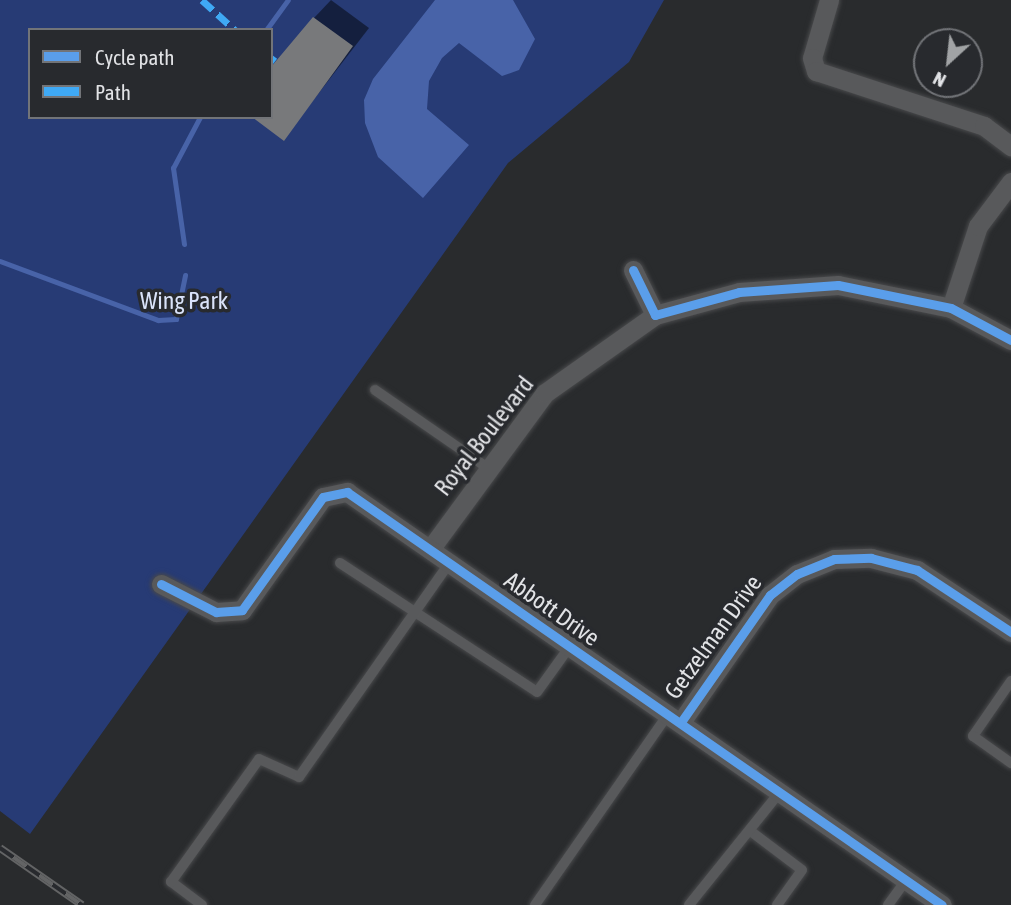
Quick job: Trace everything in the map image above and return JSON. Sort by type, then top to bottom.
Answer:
[{"type":"street","points":[[829,0],[812,58],[816,71],[984,126],[1011,146]]},
{"type":"street","points":[[951,308],[986,211],[1011,182]]},
{"type":"street","points":[[633,270],[655,315]]},
{"type":"street","name":"Royal Boulevard","points":[[431,548],[486,467],[545,393],[655,315],[788,285],[877,289],[951,308],[1011,340]]},
{"type":"street","name":"Abbott Drive","points":[[161,584],[216,612],[242,610],[334,491],[360,499],[942,905]]},
{"type":"street","name":"Getzelman Drive","points":[[675,718],[769,595],[797,574],[834,559],[871,558],[917,570],[1011,632]]},
{"type":"lane","points":[[375,390],[486,467]]},
{"type":"lane","points":[[202,905],[171,882],[259,759],[299,777],[450,561]]},
{"type":"lane","points":[[340,563],[537,692],[570,645]]},
{"type":"lane","points":[[1011,681],[972,736],[1011,763]]},
{"type":"lane","points":[[535,905],[675,718]]},
{"type":"lane","points":[[690,905],[753,833],[780,792]]},
{"type":"lane","points":[[753,833],[802,870],[776,905]]},
{"type":"lane","points":[[888,905],[906,880]]},
{"type":"green space","name":"Wing Park","points":[[0,0],[664,0],[629,62],[508,163],[30,834],[0,811]]},
{"type":"shaded area","points":[[435,0],[513,0],[535,39],[519,70],[502,76],[459,43],[442,58],[429,81],[427,109],[469,145],[423,198],[378,157],[365,123],[364,100],[373,79]]},
{"type":"building","points":[[313,17],[353,46],[284,141],[255,119],[273,119],[273,65]]},
{"type":"waterway","points":[[267,28],[288,0]]},
{"type":"waterway","points":[[184,244],[173,168],[199,119]]},
{"type":"waterway","points":[[0,261],[158,320],[176,319],[185,275]]},
{"type":"railway","points":[[0,848],[82,905]]},
{"type":"marked path","points":[[202,0],[233,28]]},
{"type":"cycle path","points":[[633,270],[655,315],[739,292],[838,285],[951,308],[1011,340]]},
{"type":"cycle path","points":[[161,584],[216,612],[242,610],[323,497],[347,492],[942,905]]},
{"type":"cycle path","points":[[681,722],[770,595],[797,574],[834,559],[871,558],[917,570],[1011,632]]}]
